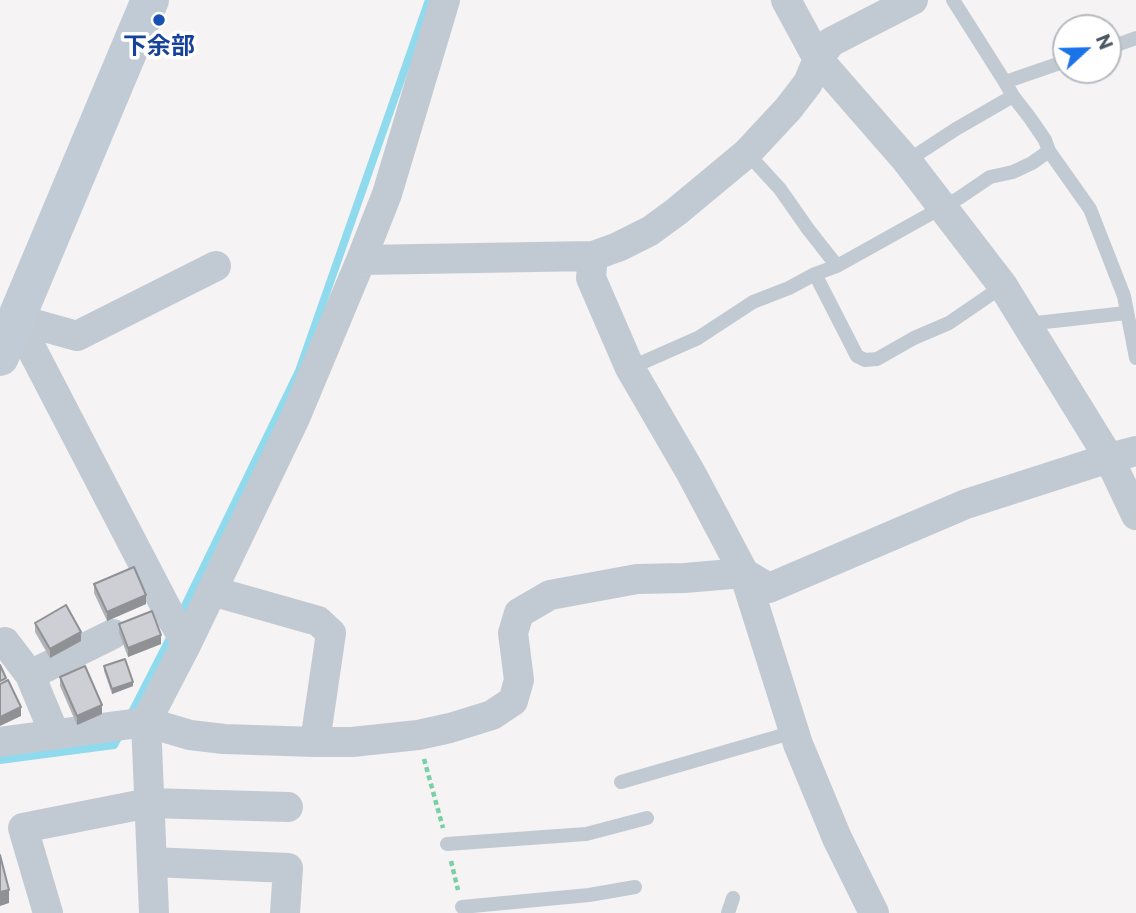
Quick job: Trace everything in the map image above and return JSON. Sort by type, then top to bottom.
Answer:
[{"type":"street","points":[[0,357],[150,0]]},
{"type":"street","points":[[154,913],[146,722],[179,631],[212,591],[295,418],[361,260],[387,194],[445,0]]},
{"type":"street","points":[[786,0],[818,59],[942,206],[1003,286],[1027,324],[1123,454],[1136,515]]},
{"type":"street","points":[[361,260],[593,256],[618,247],[650,231],[747,153],[808,83],[818,59],[831,42],[913,0]]},
{"type":"street","points":[[593,256],[591,278],[630,368],[691,473],[744,573],[794,732],[837,838],[874,913]]},
{"type":"street","points":[[16,320],[77,337],[216,266]]},
{"type":"street","points":[[16,320],[179,631]]},
{"type":"street","points":[[0,742],[146,722],[190,735],[315,742],[352,742],[450,729],[492,715],[513,701],[519,680],[513,633],[519,613],[550,595],[637,579],[744,573],[769,588],[966,505],[1123,454]]},
{"type":"street","points":[[212,591],[318,621],[331,633],[315,742]]},
{"type":"street","points":[[30,675],[113,635]]},
{"type":"street","points":[[5,642],[30,675],[55,735]]},
{"type":"street","points":[[48,913],[23,828],[149,803],[288,807]]},
{"type":"street","points":[[152,862],[288,868],[285,913]]},
{"type":"lane","points":[[953,0],[1013,96],[1045,140],[1049,151],[1090,209],[1124,296],[1136,358]]},
{"type":"lane","points":[[1005,82],[1052,66]]},
{"type":"lane","points":[[907,162],[956,129],[1013,96]]},
{"type":"lane","points":[[630,368],[698,338],[753,302],[837,266],[959,198],[990,177],[1013,172],[1049,151]]},
{"type":"lane","points":[[747,153],[780,189],[837,266]]},
{"type":"lane","points":[[815,274],[857,356],[865,360],[877,359],[914,338],[949,323],[1003,286]]},
{"type":"lane","points":[[1027,324],[1126,313]]},
{"type":"lane","points":[[621,782],[794,732]]},
{"type":"lane","points":[[447,844],[586,834],[647,818]]},
{"type":"lane","points":[[462,907],[589,895],[635,887]]},
{"type":"lane","points":[[729,913],[733,898]]},
{"type":"building","points":[[134,567],[146,595],[107,612],[94,584]]},
{"type":"building","points":[[66,605],[81,632],[50,649],[35,623]]},
{"type":"building","points":[[152,611],[161,635],[128,648],[119,624]]},
{"type":"building","points":[[125,659],[133,682],[112,689],[104,666]]},
{"type":"building","points":[[0,665],[6,678],[0,681]]},
{"type":"building","points":[[85,666],[102,705],[77,716],[60,677]]},
{"type":"building","points":[[8,680],[21,707],[0,717],[0,684]]},
{"type":"building","points":[[0,855],[9,890],[0,892]]},
{"type":"waterway","points":[[180,616],[299,371],[429,0]]},
{"type":"waterway","points":[[130,716],[172,634]]},
{"type":"waterway","points":[[0,760],[114,745],[120,734]]},
{"type":"place","name":"下余部","points":[[159,20]]}]
